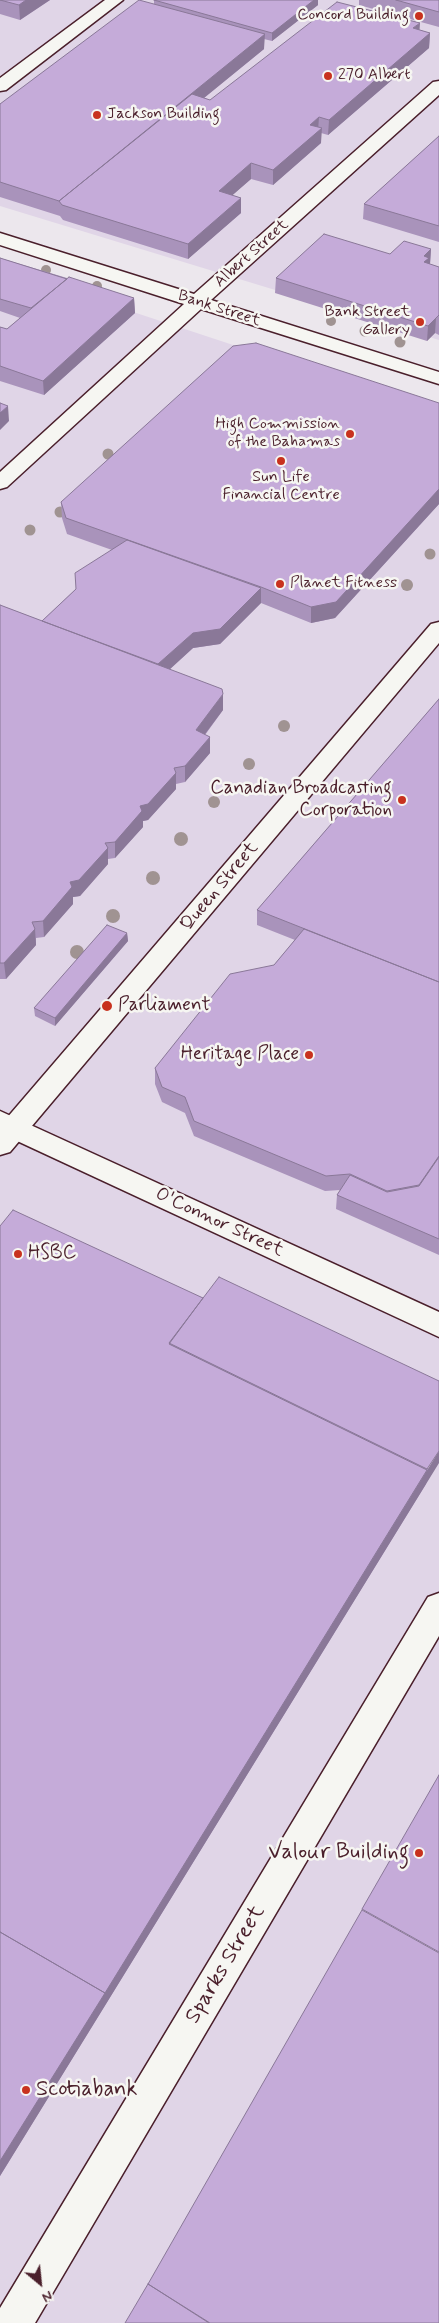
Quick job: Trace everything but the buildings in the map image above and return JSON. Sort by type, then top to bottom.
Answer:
[{"type":"main road","points":[[0,86],[116,0]]},
{"type":"main road","name":"Albert Street","points":[[0,483],[197,302],[439,86]]},
{"type":"main road","name":"Bank Street","points":[[0,239],[439,378]]},
{"type":"main road","name":"Queen Street","points":[[5,1132],[439,628]]},
{"type":"main road","name":"O'Connor Street","points":[[5,1132],[439,1325]]},
{"type":"main road","name":"Sparks Street","points":[[13,2323],[439,1607]]},
{"type":"shaded area","points":[[0,0],[439,0],[439,340],[0,206]]},
{"type":"shaded area","points":[[0,268],[439,413],[439,2323],[0,2323]]},
{"type":"place","name":"Concord Building","points":[[419,16]]},
{"type":"place","name":"270 Albert","points":[[328,76]]},
{"type":"place","name":"Jackson Building","points":[[97,115]]},
{"type":"place","name":"Bank Street Gallery","points":[[420,322]]},
{"type":"place","name":"High Commission of the Bahamas","points":[[350,434]]},
{"type":"place","name":"Sun Life Financial Centre","points":[[281,461]]},
{"type":"place","name":"Planet Fitness","points":[[280,584]]},
{"type":"place","name":"Canadian Broadcasting Corporation","points":[[402,800]]},
{"type":"place","name":"Parliament","points":[[107,1006]]},
{"type":"place","name":"Heritage Place","points":[[309,1055]]},
{"type":"place","name":"HSBC","points":[[18,1254]]},
{"type":"place","name":"Valour Building","points":[[419,1853]]},
{"type":"place","name":"Scotiabank","points":[[26,2090]]}]
